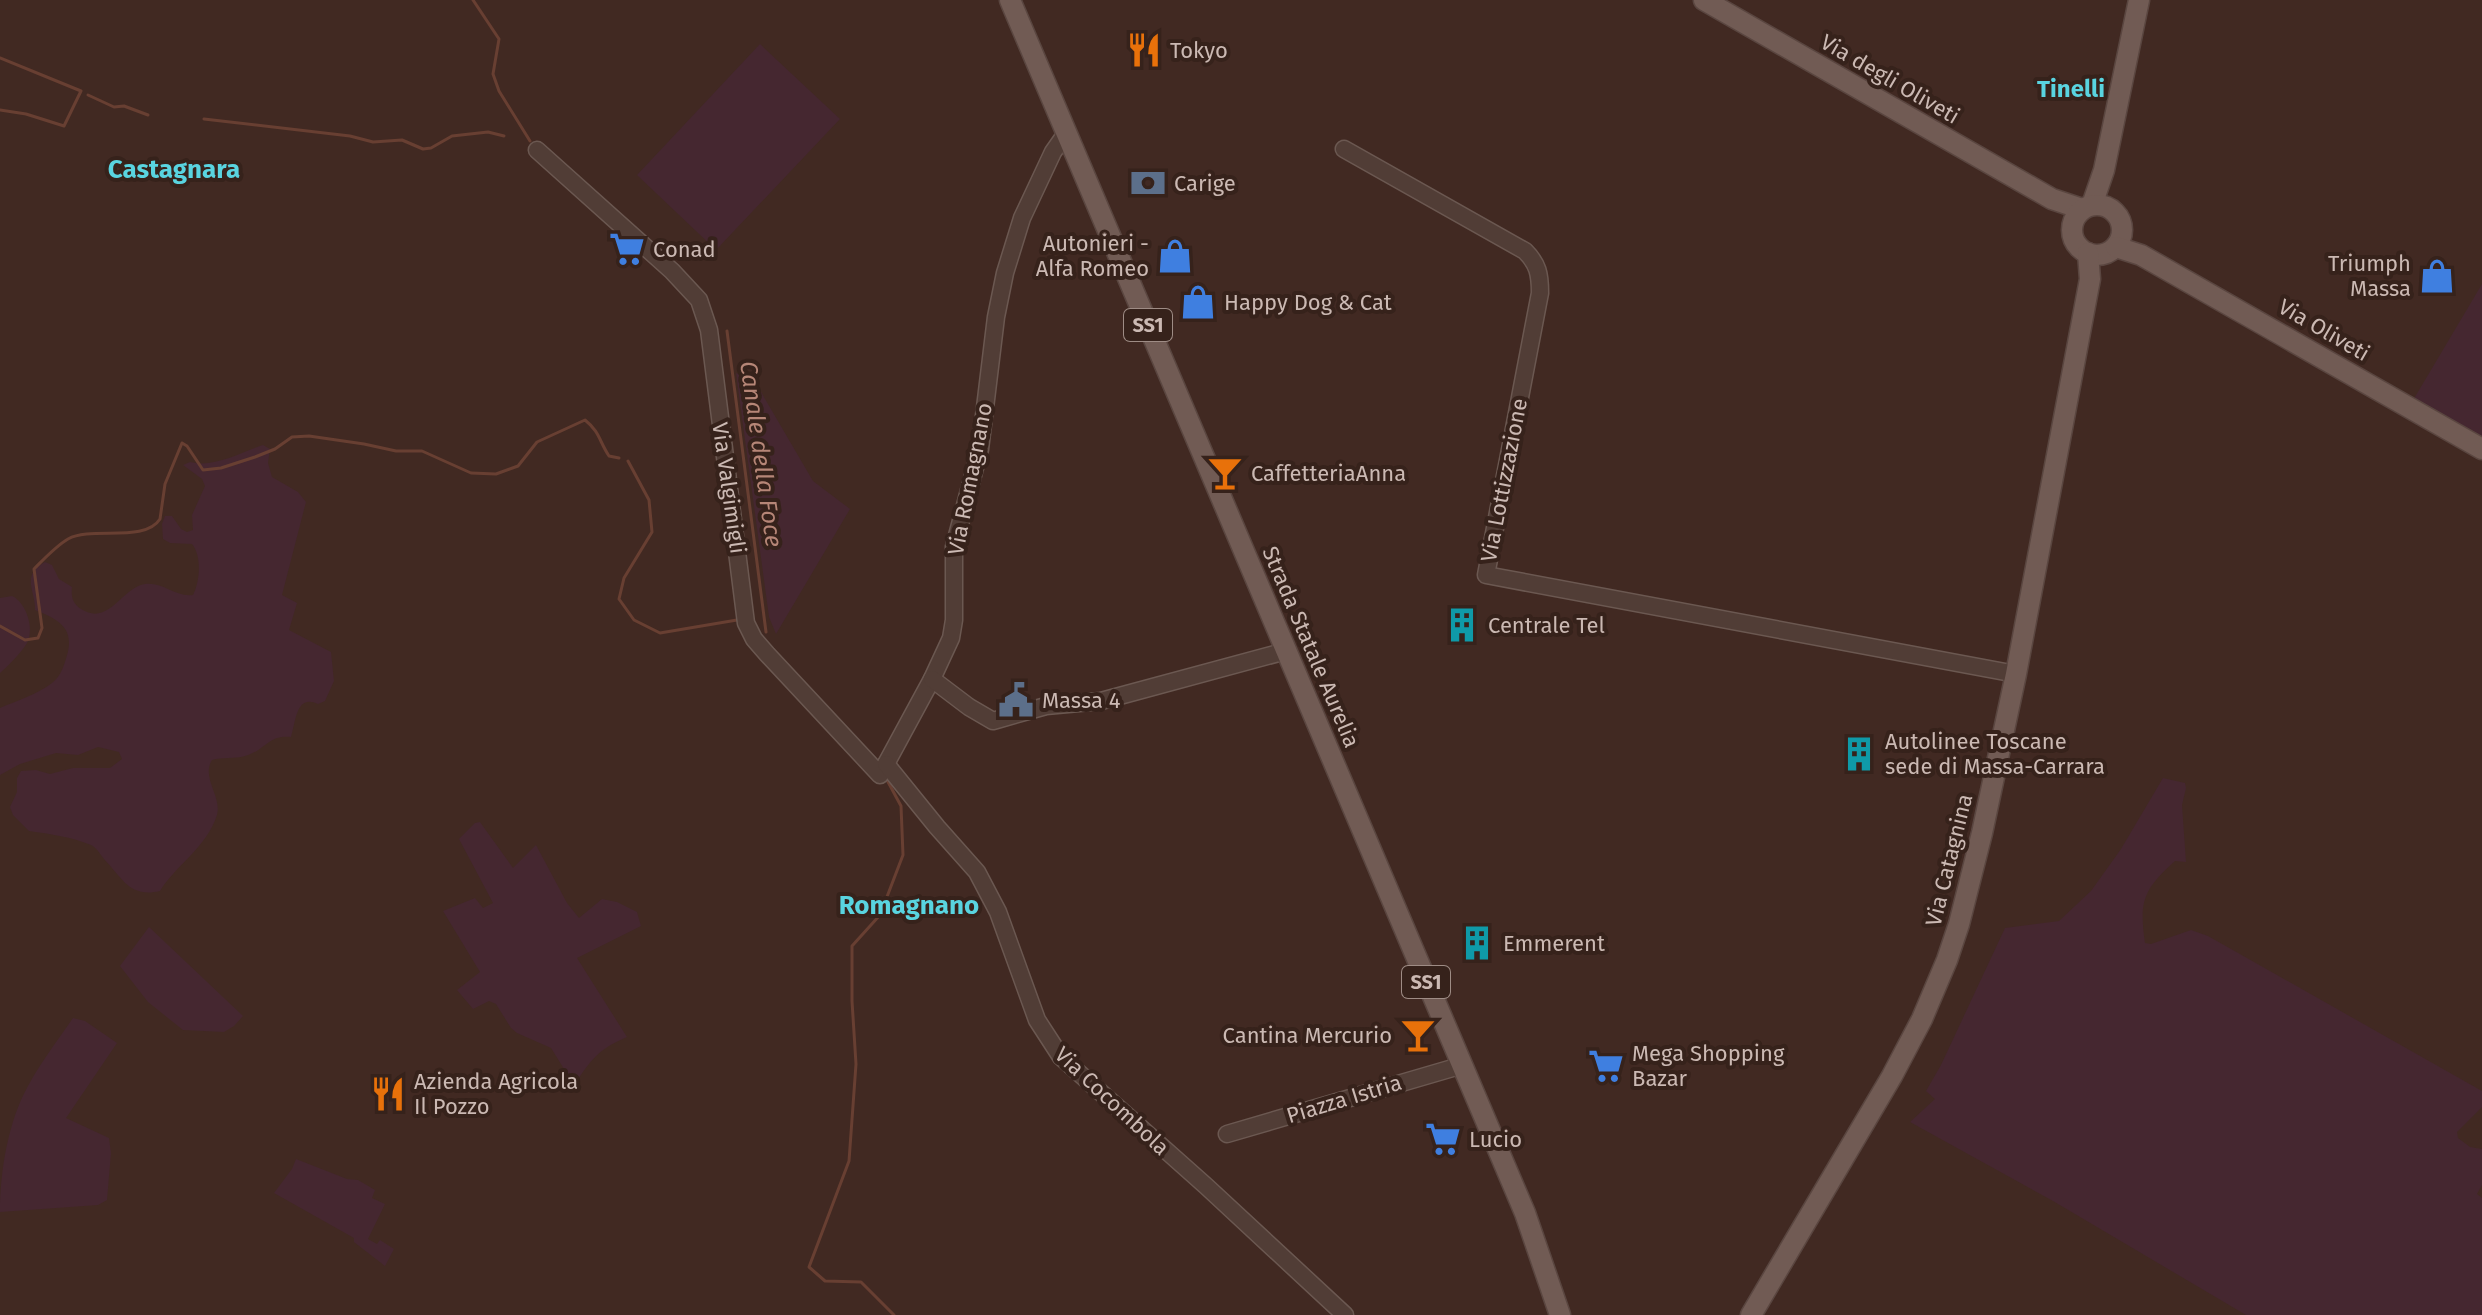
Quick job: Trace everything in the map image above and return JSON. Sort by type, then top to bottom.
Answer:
[{"type":"main road","name":"Strada Statale Aurelia","points":[[1010,0],[1525,1213],[1560,1315]]},
{"type":"main road","name":"Via degli Oliveti","points":[[1704,0],[2052,199],[2089,212]]},
{"type":"main road","points":[[2089,212],[2120,219],[2107,247],[2075,242],[2072,234],[2089,212],[2104,170],[2139,0]]},
{"type":"main road","name":"Via Catagnina","points":[[1751,1315],[1892,1076],[1922,1019],[1947,960],[1982,833],[2016,674],[2090,279],[2107,247]]},
{"type":"main road","name":"Via Oliveti","points":[[2107,247],[2141,255],[2482,449]]},
{"type":"street","name":"Via Romagnano","points":[[883,770],[951,638],[954,620],[954,547],[980,449],[994,330],[1005,273],[1022,218],[1053,152],[1067,132]]},
{"type":"street","name":"Via Lottizzazione","points":[[1344,149],[1525,251],[1536,263],[1540,293],[1486,575],[2016,674]]},
{"type":"street","name":"Via Valgimigli","points":[[537,150],[672,271],[699,300],[709,330],[746,623],[767,654],[883,770]]},
{"type":"street","points":[[932,679],[993,721],[1046,706],[1101,701],[1286,651]]},
{"type":"street","name":"Via Cocombola","points":[[883,770],[977,872],[998,912],[1037,1020],[1061,1057],[1345,1315]]},
{"type":"street","name":"Piazza Istria","points":[[1227,1134],[1463,1065]]},
{"type":"shaded area","points":[[760,44],[840,119],[716,250],[637,175]]},
{"type":"shaded area","points":[[2482,284],[2482,442],[2412,402]]},
{"type":"shaded area","points":[[736,373],[754,380],[813,481],[850,509],[776,634],[769,617]]},
{"type":"shaded area","points":[[263,445],[270,449],[268,463],[272,477],[298,492],[306,502],[282,595],[297,603],[289,630],[331,652],[334,681],[325,701],[301,706],[291,737],[272,740],[245,756],[212,760],[209,774],[218,808],[212,826],[160,891],[141,892],[122,880],[93,846],[29,831],[13,815],[10,807],[21,771],[36,770],[50,774],[73,768],[110,768],[122,759],[119,752],[98,747],[78,755],[56,753],[20,764],[0,775],[0,708],[34,694],[55,680],[63,667],[69,646],[63,626],[35,610],[31,578],[37,567],[45,562],[52,565],[59,579],[72,587],[76,604],[91,613],[107,610],[129,592],[145,584],[193,595],[199,569],[195,549],[192,544],[170,543],[163,539],[165,516],[172,516],[187,532],[193,530],[192,515],[205,486],[202,479],[183,465],[218,461]]},
{"type":"shaded area","points":[[12,596],[25,610],[30,631],[22,650],[0,673],[0,598]]},
{"type":"shaded area","points":[[2163,778],[2185,783],[2182,805],[2186,862],[2175,861],[2150,889],[2143,906],[2145,943],[2151,944],[2191,930],[2208,936],[2482,1091],[2482,1107],[2457,1132],[2458,1138],[2470,1147],[2482,1149],[2482,1185],[2477,1194],[2482,1198],[2482,1315],[2246,1315],[2053,1201],[1910,1122],[1935,1099],[1926,1091],[2005,928],[2059,921],[2091,891],[2121,849]]},
{"type":"shaded area","points":[[480,822],[513,868],[536,845],[567,903],[579,918],[602,899],[617,902],[637,912],[641,926],[577,958],[627,1037],[596,1056],[574,1085],[551,1048],[517,1033],[496,1004],[489,1001],[473,1009],[457,990],[480,972],[443,911],[475,898],[483,908],[493,903],[459,839]]},
{"type":"shaded area","points":[[149,927],[243,1016],[234,1026],[224,1032],[183,1030],[148,1002],[120,966]]},
{"type":"shaded area","points":[[73,1018],[85,1021],[117,1043],[66,1118],[109,1138],[111,1153],[107,1200],[98,1205],[0,1212],[4,1164],[15,1115],[33,1077]]},
{"type":"shaded area","points":[[296,1159],[347,1179],[358,1180],[375,1190],[372,1198],[385,1204],[368,1239],[377,1244],[380,1240],[394,1249],[385,1266],[354,1242],[354,1238],[274,1193]]},
{"type":"waterway","name":"Canale della Foce","points":[[473,0],[499,39],[493,74],[499,91],[530,141]]},
{"type":"waterway","points":[[0,58],[81,91],[64,126],[26,114],[0,110]]},
{"type":"waterway","points":[[88,95],[114,107],[124,106],[148,115]]},
{"type":"waterway","points":[[204,119],[350,136],[373,142],[402,140],[423,149],[452,136],[488,132],[504,136]]},
{"type":"waterway","name":"Canale della Foce","points":[[727,331],[766,632]]},
{"type":"waterway","points":[[0,626],[25,640],[38,638],[42,628],[34,569],[68,539],[78,535],[143,530],[160,519],[165,484],[182,443],[203,470],[221,468],[255,457],[275,449],[292,437],[309,436],[396,451],[422,451],[471,473],[496,474],[518,466],[537,442],[585,420],[597,433],[609,456],[619,458]]},
{"type":"waterway","points":[[628,461],[649,500],[652,532],[624,578],[619,599],[634,620],[660,633],[737,620]]},
{"type":"waterway","points":[[887,780],[901,806],[903,855],[880,915],[852,946],[856,1064],[849,1161],[809,1267],[825,1281],[861,1282],[894,1315]]},
{"type":"place","name":"Tokyo","points":[[1144,50]]},
{"type":"place","name":"Carige","points":[[1148,183]]},
{"type":"place","name":"Conad","points":[[627,249]]},
{"type":"place","name":"Autonieri - Alfa Romeo","points":[[1175,256]]},
{"type":"place","name":"Triumph Massa","points":[[2437,276]]},
{"type":"place","name":"Happy Dog & Cat","points":[[1198,302]]},
{"type":"place","name":"CaffetteriaAnna","points":[[1225,473]]},
{"type":"place","name":"Centrale Tel","points":[[1462,625]]},
{"type":"place","name":"Massa 4","points":[[1016,700]]},
{"type":"place","name":"Autolinee Toscane sede di Massa-Carrara","points":[[1859,754]]},
{"type":"place","name":"Emmerent","points":[[1477,943]]},
{"type":"place","name":"Cantina Mercurio","points":[[1418,1035]]},
{"type":"place","name":"Mega Shopping Bazar","points":[[1606,1066]]},
{"type":"place","name":"Azienda Agricola Il Pozzo","points":[[388,1094]]},
{"type":"place","name":"Lucio","points":[[1443,1139]]},
{"type":"district","name":"Tinelli","points":[[2071,89]]},
{"type":"district","name":"Castagnara","points":[[174,169]]},
{"type":"district","name":"Romagnano","points":[[909,905]]}]
